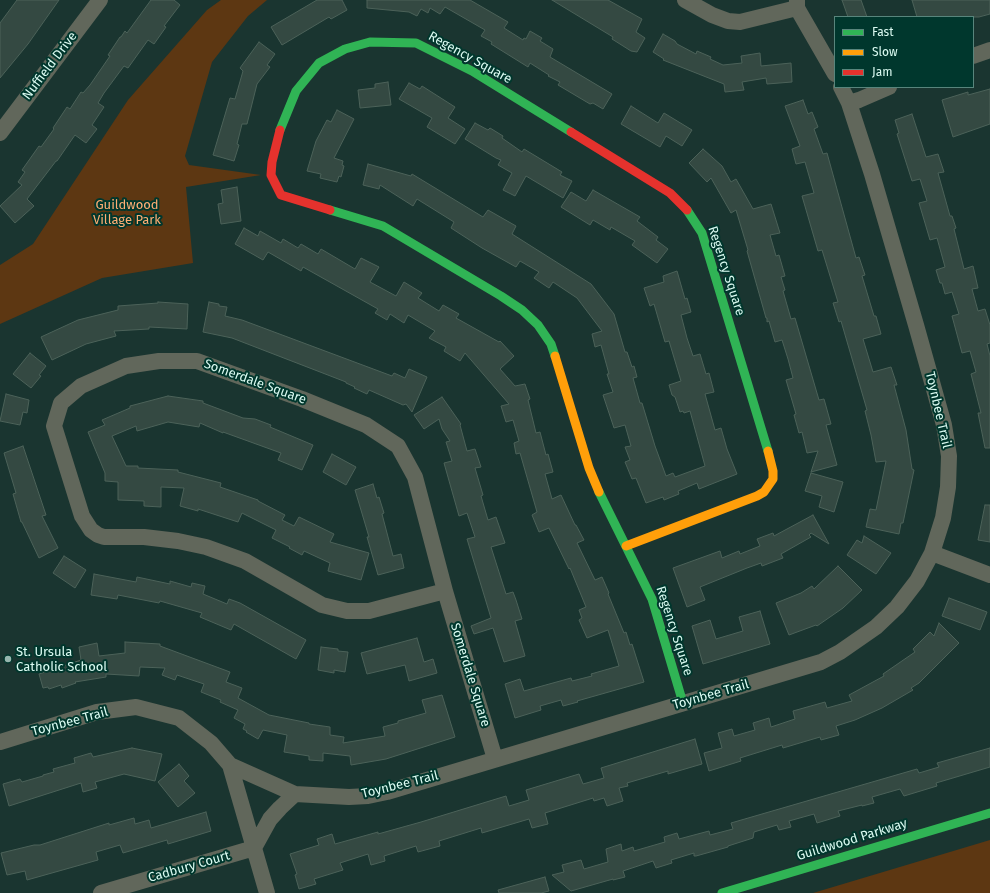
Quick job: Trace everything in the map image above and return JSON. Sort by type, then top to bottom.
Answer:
[{"type":"street","name":"Nuffield Drive","points":[[0,133],[100,0]]},
{"type":"street","points":[[685,0],[712,15],[728,21],[740,22],[772,15],[797,4],[834,72]]},
{"type":"street","name":"Regency Square","points":[[626,546],[757,496],[764,492],[773,480],[771,463],[702,233],[689,213],[670,193],[472,71],[416,43],[370,42],[345,49],[319,63],[296,91],[282,124],[272,162],[271,175],[281,195],[383,226],[501,296],[530,317],[545,335],[551,344],[589,468],[626,546],[652,599],[683,703]]},
{"type":"street","points":[[974,56],[990,50]]},
{"type":"street","name":"Toynbee Trail","points":[[0,742],[97,712],[136,707],[179,718],[211,743],[230,765],[295,794],[349,797],[368,796],[387,792],[790,672],[820,662],[840,652],[876,627],[897,607],[917,581],[932,553],[943,518],[948,487],[948,456],[944,426],[895,250],[849,103],[842,88]]},
{"type":"street","points":[[849,103],[887,88]]},
{"type":"street","name":"Somerdale Square","points":[[445,591],[369,611],[347,611],[322,605],[245,561],[206,547],[178,540],[98,535],[91,530],[82,516],[54,426],[61,403],[81,386],[126,366],[159,361],[197,361],[302,399],[366,425],[398,446],[415,477],[445,591],[495,759]]},
{"type":"street","points":[[932,553],[990,576]]},
{"type":"street","points":[[230,765],[267,893]]},
{"type":"street","points":[[254,848],[270,819],[295,794]]},
{"type":"street","name":"Guildwood Parkway","points":[[722,893],[990,813]]},
{"type":"street","name":"Cadbury Court","points":[[101,893],[254,848]]},
{"type":"green space","name":"Guildwood Village Park","points":[[221,0],[267,0],[248,16],[212,62],[185,156],[189,165],[261,175],[186,187],[193,263],[102,278],[0,324],[0,265],[33,244],[128,100],[207,10]]},
{"type":"green space","points":[[990,840],[990,893],[813,893]]},
{"type":"building","points":[[17,0],[59,0],[28,44],[0,78],[0,23]]},
{"type":"building","points":[[151,0],[174,0],[180,5],[164,26],[166,27],[154,44],[148,40],[128,68],[124,66],[104,93],[98,103],[104,107],[92,125],[97,129],[86,143],[75,135],[27,199],[34,206],[15,223],[0,206],[22,185],[18,182],[25,172],[22,170],[39,146],[41,147],[54,129],[53,128],[67,107],[70,109],[81,92],[83,93],[90,85],[110,56],[108,55],[120,37],[125,31],[127,33]]},
{"type":"building","points":[[317,0],[342,0],[347,10],[331,19],[329,17],[282,45],[271,27]]},
{"type":"building","points":[[367,0],[470,0],[508,22],[504,28],[523,40],[524,38],[526,39],[530,31],[542,38],[540,41],[553,49],[550,57],[612,94],[603,109],[593,103],[590,104],[558,85],[560,82],[548,76],[549,75],[530,63],[528,67],[491,44],[492,42],[481,36],[485,30],[445,7],[440,14],[430,8],[428,13],[421,9],[417,16],[409,12],[367,8]]},
{"type":"building","points":[[552,0],[608,0],[642,19],[636,32],[645,38],[637,52],[631,51],[612,39],[613,37]]},
{"type":"building","points":[[842,0],[861,0],[867,16],[848,16]]},
{"type":"building","points":[[912,0],[990,0],[990,14],[979,17],[917,16]]},
{"type":"building","points":[[663,34],[675,41],[677,44],[696,54],[697,51],[711,57],[710,59],[723,65],[742,63],[741,56],[760,53],[761,66],[791,63],[792,82],[767,84],[766,78],[742,82],[744,90],[725,92],[724,84],[663,60],[664,59],[653,52]]},
{"type":"building","points":[[259,42],[275,54],[267,65],[270,67],[257,84],[247,124],[242,124],[237,144],[239,145],[234,161],[213,155],[230,98],[235,99],[243,71],[240,68]]},
{"type":"building","points":[[388,82],[391,105],[360,108],[358,90],[375,88],[375,84]]},
{"type":"building","points":[[409,83],[420,89],[422,86],[455,107],[448,118],[465,129],[455,144],[427,127],[432,118],[399,99]]},
{"type":"building","points":[[990,89],[990,124],[953,137],[942,100],[968,92],[968,95]]},
{"type":"building","points":[[803,100],[808,114],[812,112],[818,127],[814,129],[823,154],[827,153],[856,258],[859,257],[865,275],[862,276],[881,334],[863,339],[873,372],[891,367],[897,385],[894,385],[906,430],[912,469],[914,470],[903,523],[901,523],[899,534],[866,527],[870,509],[876,510],[886,461],[876,462],[865,411],[867,410],[841,321],[839,322],[833,303],[838,302],[822,250],[818,251],[802,196],[814,193],[805,162],[796,164],[792,149],[800,146],[785,106]]},
{"type":"building","points":[[631,106],[658,123],[664,113],[692,130],[682,146],[666,136],[660,147],[621,124]]},
{"type":"building","points":[[337,110],[354,119],[334,158],[343,161],[342,165],[344,166],[341,177],[339,176],[337,182],[320,178],[321,174],[307,171],[316,141],[327,120],[331,122]]},
{"type":"building","points":[[912,114],[926,157],[938,154],[944,172],[938,173],[950,216],[952,216],[956,228],[954,229],[964,269],[973,266],[978,288],[972,289],[978,311],[985,309],[990,325],[990,343],[987,344],[990,356],[990,448],[985,448],[978,413],[981,413],[971,374],[976,372],[970,351],[962,353],[952,316],[959,314],[952,292],[945,294],[936,270],[945,267],[937,238],[930,240],[919,203],[927,201],[920,179],[912,181],[897,134],[899,133],[895,120]]},
{"type":"building","points":[[475,123],[488,130],[490,128],[503,136],[502,138],[522,152],[524,149],[562,172],[560,175],[572,181],[563,198],[526,176],[515,196],[503,190],[512,173],[498,165],[501,160],[465,139]]},
{"type":"building","points":[[703,149],[722,166],[731,182],[736,179],[753,209],[771,204],[780,233],[770,235],[776,256],[779,255],[785,276],[781,277],[785,290],[783,291],[791,319],[795,318],[819,400],[824,399],[831,424],[826,425],[837,465],[811,472],[818,451],[807,453],[802,432],[799,433],[794,415],[796,414],[786,380],[793,378],[788,359],[782,340],[775,342],[769,321],[767,322],[736,210],[731,213],[711,178],[707,182],[689,163]]},
{"type":"building","points":[[368,164],[411,176],[412,174],[483,217],[488,210],[516,226],[512,234],[591,284],[614,314],[625,352],[627,352],[632,367],[634,366],[637,377],[633,378],[640,403],[642,403],[666,476],[673,473],[675,477],[705,466],[690,411],[684,413],[683,411],[680,412],[675,397],[672,395],[669,385],[681,381],[669,341],[665,342],[654,304],[650,306],[644,288],[664,282],[663,276],[677,271],[685,299],[687,298],[691,312],[681,315],[687,338],[693,356],[700,354],[706,374],[709,373],[714,392],[705,394],[715,430],[721,428],[727,449],[737,474],[699,489],[697,483],[678,491],[679,494],[664,500],[663,497],[646,503],[636,478],[632,479],[625,462],[630,460],[625,447],[631,446],[625,425],[614,428],[603,395],[613,392],[607,374],[609,374],[601,345],[595,347],[592,334],[602,331],[577,298],[553,282],[549,288],[534,278],[539,272],[520,261],[516,267],[482,248],[451,228],[454,222],[417,199],[413,206],[380,185],[379,189],[363,185]]},
{"type":"building","points":[[237,187],[241,221],[221,224],[218,204],[223,203],[221,190]]},
{"type":"building","points":[[593,190],[640,217],[637,221],[658,237],[656,240],[668,249],[657,263],[632,245],[635,241],[611,227],[610,230],[593,220],[590,225],[561,207],[571,192],[586,201]]},
{"type":"building","points":[[244,228],[258,236],[260,231],[281,243],[283,239],[298,248],[301,244],[318,254],[321,249],[355,269],[361,258],[379,267],[370,282],[396,296],[404,282],[422,293],[418,298],[439,311],[443,305],[459,314],[456,318],[499,342],[500,341],[514,356],[500,369],[515,386],[525,384],[530,399],[528,400],[536,433],[540,432],[546,455],[548,454],[553,472],[545,474],[552,499],[561,495],[584,540],[577,543],[595,580],[602,577],[624,633],[626,632],[630,645],[632,644],[644,682],[563,706],[561,700],[540,706],[541,710],[515,718],[505,684],[520,679],[524,691],[571,678],[572,681],[592,676],[591,674],[619,666],[608,630],[587,638],[579,620],[582,618],[579,610],[586,607],[570,568],[569,569],[549,528],[539,532],[532,515],[537,512],[520,453],[516,454],[514,443],[519,441],[513,420],[506,422],[501,406],[509,404],[465,353],[460,361],[444,351],[446,347],[429,338],[435,331],[408,315],[404,323],[390,314],[387,320],[375,313],[378,309],[303,267],[301,271],[268,252],[263,260],[235,244]]},
{"type":"building","points":[[158,302],[188,304],[187,329],[149,327],[149,329],[114,331],[116,336],[86,344],[52,360],[41,337],[78,320],[118,310],[118,306]]},
{"type":"building","points":[[209,302],[227,307],[225,316],[242,320],[392,376],[394,373],[405,378],[409,369],[427,377],[412,412],[406,404],[403,405],[369,390],[367,394],[354,388],[355,387],[346,382],[232,338],[203,332]]},
{"type":"building","points":[[30,353],[46,366],[39,375],[41,376],[31,388],[13,374]]},
{"type":"building","points":[[6,394],[29,400],[27,413],[23,412],[20,425],[0,421]]},
{"type":"building","points":[[168,396],[203,401],[203,403],[243,418],[255,419],[271,425],[270,427],[313,445],[302,470],[278,460],[281,453],[223,433],[200,423],[199,427],[168,422],[137,431],[136,426],[112,436],[126,466],[178,470],[178,472],[221,483],[220,487],[258,500],[285,515],[282,520],[294,526],[299,517],[334,534],[330,542],[369,553],[361,580],[328,571],[330,563],[304,551],[302,555],[289,548],[290,547],[272,538],[276,530],[242,513],[238,522],[198,509],[198,511],[180,506],[184,488],[161,487],[161,507],[144,506],[144,501],[118,500],[118,482],[105,481],[105,473],[88,432],[105,425],[102,420],[130,408],[130,406]]},
{"type":"building","points":[[442,397],[461,424],[467,451],[475,449],[481,467],[475,468],[483,495],[481,496],[488,520],[496,517],[505,543],[491,547],[506,594],[513,592],[522,619],[515,621],[525,656],[504,662],[493,628],[474,634],[471,626],[491,618],[467,539],[475,537],[467,513],[459,516],[444,463],[452,461],[446,442],[450,441],[442,429],[439,419],[424,429],[414,415]]},
{"type":"building","points":[[23,446],[46,515],[42,516],[58,548],[39,558],[21,522],[13,494],[16,493],[4,453]]},
{"type":"building","points":[[332,454],[356,467],[346,485],[323,472]]},
{"type":"building","points":[[811,473],[843,482],[834,512],[819,507],[822,496],[805,491]]},
{"type":"building","points":[[373,484],[377,498],[379,497],[384,513],[382,514],[393,556],[401,554],[404,568],[378,575],[367,537],[369,537],[355,490]]},
{"type":"building","points":[[985,505],[990,505],[990,542],[978,540]]},
{"type":"building","points":[[813,515],[829,544],[811,533],[809,535],[811,537],[781,554],[783,558],[762,566],[761,563],[700,587],[705,600],[687,607],[673,568],[720,551],[722,558],[739,551],[740,554],[760,546],[757,539],[773,533],[774,536]]},
{"type":"building","points":[[864,536],[891,553],[876,574],[847,555],[857,540],[862,543]]},
{"type":"building","points":[[64,556],[86,570],[75,588],[53,573]]},
{"type":"building","points":[[838,566],[862,590],[843,608],[817,626],[816,625],[789,635],[776,603],[801,593],[812,586],[814,589]]},
{"type":"building","points":[[94,574],[136,582],[137,577],[170,584],[170,581],[191,587],[192,583],[205,586],[203,594],[227,604],[229,599],[240,603],[306,640],[296,659],[234,624],[231,630],[200,617],[202,613],[160,601],[159,603],[118,595],[117,599],[91,595]]},
{"type":"building","points":[[949,598],[987,612],[980,630],[942,616]]},
{"type":"building","points":[[760,611],[770,644],[703,664],[692,626],[710,620],[716,639],[743,631],[739,617]]},
{"type":"building","points":[[939,623],[959,643],[919,683],[911,688],[913,690],[882,708],[855,720],[836,726],[839,735],[821,740],[820,737],[783,748],[782,745],[740,758],[741,761],[709,771],[704,753],[722,748],[718,733],[732,729],[734,736],[755,730],[753,723],[769,718],[771,727],[795,719],[793,711],[825,702],[827,708],[852,701],[849,695],[884,676],[883,674],[915,652],[913,649],[930,632],[934,636]]},
{"type":"building","points":[[417,638],[424,662],[433,659],[437,673],[409,681],[405,665],[367,674],[361,653]]},
{"type":"building","points":[[125,642],[160,644],[160,646],[230,672],[226,682],[242,688],[238,698],[269,715],[330,727],[330,735],[344,737],[343,743],[385,736],[383,727],[426,713],[422,700],[442,695],[455,737],[386,759],[351,765],[350,756],[323,753],[323,761],[309,760],[309,756],[284,752],[287,735],[263,730],[258,739],[243,729],[245,724],[234,718],[238,710],[220,702],[221,700],[201,692],[204,684],[177,675],[175,680],[162,675],[165,668],[140,667],[139,676],[106,674],[106,677],[75,682],[76,683],[62,688],[61,685],[49,689],[48,687],[43,688],[39,674],[81,660],[79,647],[97,643],[99,656],[125,653]]},
{"type":"building","points":[[321,647],[348,652],[345,672],[334,670],[334,673],[318,670]]},
{"type":"building","points":[[695,739],[702,764],[668,774],[668,771],[627,783],[628,786],[619,788],[623,801],[607,806],[604,798],[594,801],[593,798],[545,813],[548,824],[532,828],[529,819],[482,833],[481,828],[439,841],[440,846],[418,852],[416,846],[384,856],[385,861],[371,865],[368,854],[340,863],[343,870],[314,879],[316,884],[299,889],[295,875],[297,874],[290,854],[319,845],[317,839],[332,834],[335,844],[421,822],[506,796],[509,806],[529,800],[526,790],[579,774],[583,784],[604,778],[601,768]]},
{"type":"building","points":[[132,748],[162,754],[155,781],[124,774],[95,782],[97,788],[83,792],[81,783],[9,806],[3,784],[20,779],[22,782],[43,776],[54,772],[53,769],[75,763],[74,758],[91,753],[93,757]]},
{"type":"building","points":[[990,748],[990,767],[936,783],[937,786],[904,796],[900,789],[872,797],[874,803],[838,811],[840,816],[817,823],[814,814],[789,821],[791,827],[779,830],[777,825],[754,832],[753,838],[728,847],[696,856],[694,856],[694,853],[671,860],[672,863],[656,868],[653,861],[623,871],[625,877],[571,891],[552,875],[564,872],[562,865],[581,860],[584,869],[608,862],[606,849],[621,844],[622,851],[633,847],[634,851],[665,842],[664,837],[677,833],[679,839],[709,831],[710,835],[733,829],[731,823],[917,769],[919,773],[939,767],[937,763]]},
{"type":"building","points":[[179,764],[189,776],[184,781],[195,793],[178,807],[158,782]]},
{"type":"building","points":[[206,812],[211,831],[168,844],[167,840],[123,853],[120,845],[96,852],[98,860],[27,880],[25,871],[7,875],[1,853],[34,845],[40,845],[109,823],[109,825],[134,818],[135,824],[149,820],[151,828]]},
{"type":"building","points":[[545,877],[549,891],[541,893],[499,893],[498,890]]},
{"type":"traffic: fast","points":[[280,130],[296,91],[319,63],[345,49],[370,42],[416,43],[472,71],[571,132]]},
{"type":"traffic: fast","points":[[330,210],[383,226],[501,296],[522,310],[538,325],[551,344],[555,356]]},
{"type":"traffic: fast","points":[[687,210],[702,233],[768,451]]},
{"type":"traffic: fast","points":[[599,492],[652,599],[683,703]]},
{"type":"traffic: fast","points":[[722,893],[990,813]]},
{"type":"traffic: slow","points":[[555,356],[589,468],[599,492]]},
{"type":"traffic: slow","points":[[626,546],[764,492],[773,479],[773,471],[768,451]]},
{"type":"traffic: jam","points":[[280,130],[272,162],[271,175],[281,195],[330,210]]},
{"type":"traffic: jam","points":[[571,132],[670,193],[687,210]]},
{"type":"place","name":"St. Ursula Catholic School","points":[[8,659]]}]
